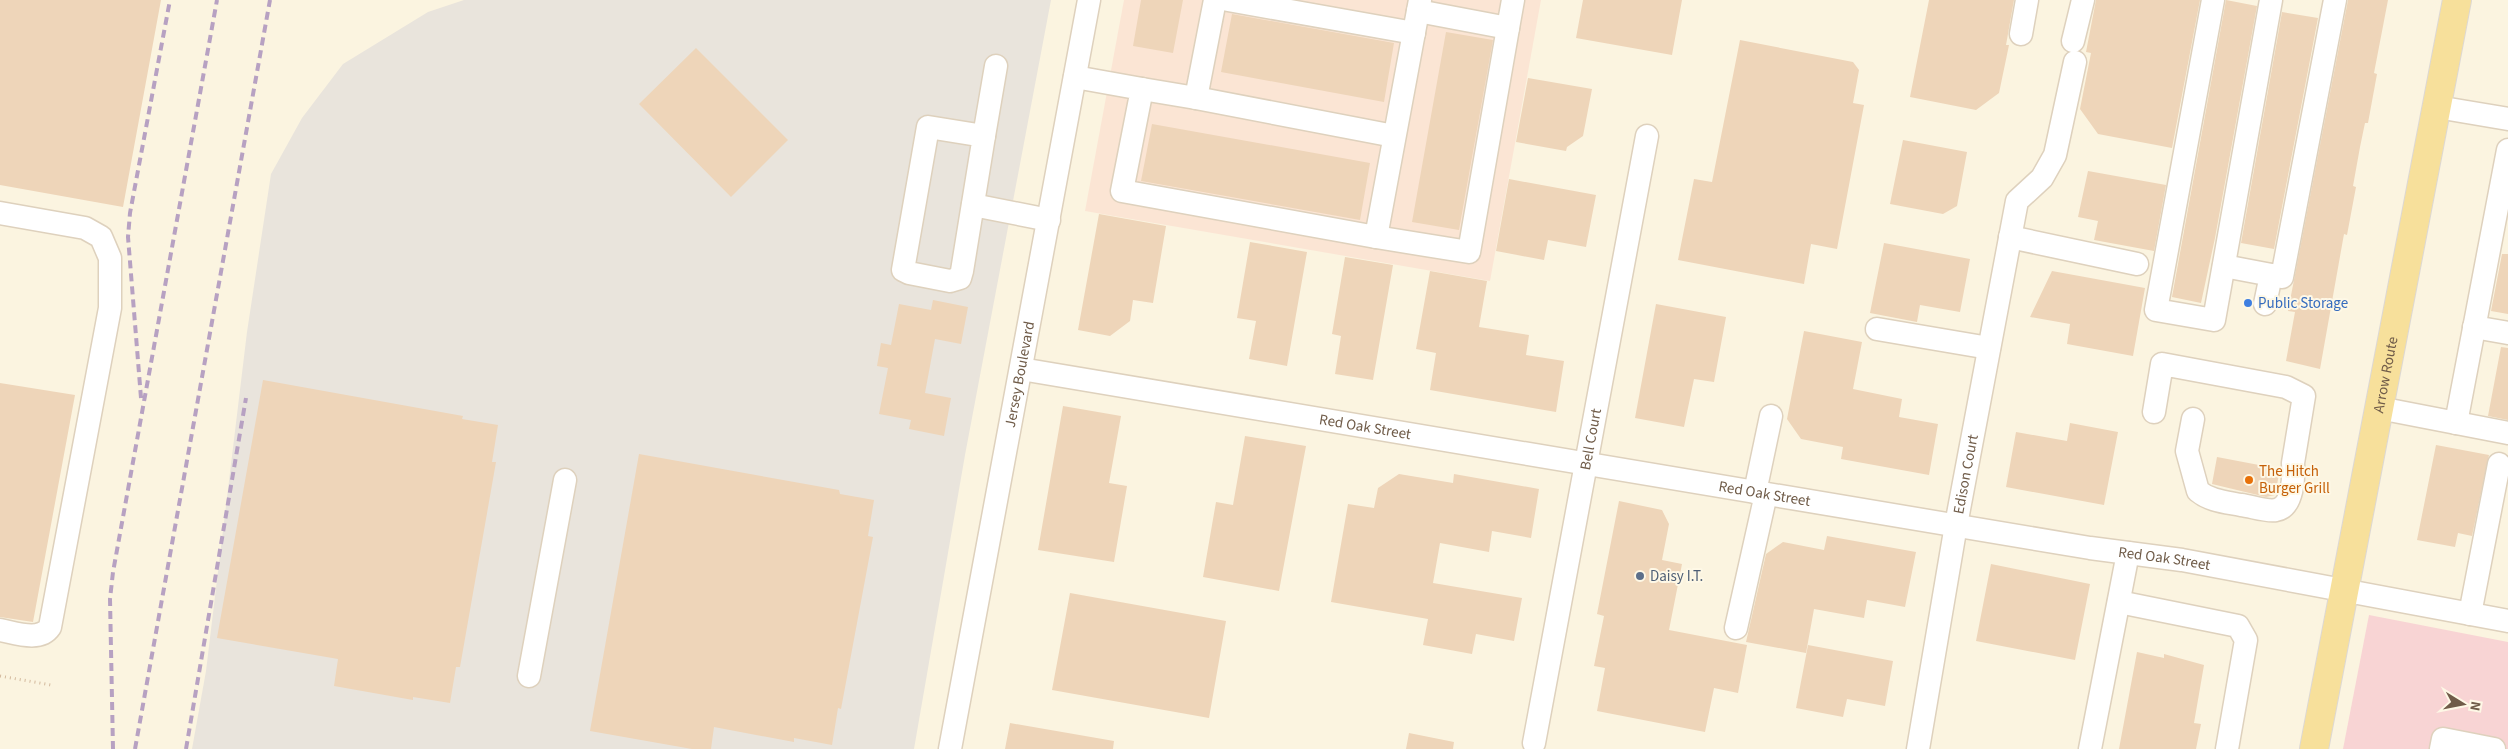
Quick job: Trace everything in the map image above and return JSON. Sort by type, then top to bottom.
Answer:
[{"type":"main road","name":"Arrow Route","points":[[2314,749],[2457,0]]},
{"type":"street","name":"Jersey Boulevard","points":[[950,749],[1089,0]]},
{"type":"street","points":[[1196,98],[1215,0]]},
{"type":"street","points":[[1228,0],[1414,34]]},
{"type":"street","points":[[1142,89],[1122,191],[1468,252],[1513,0]]},
{"type":"street","points":[[2021,34],[2028,0]]},
{"type":"street","name":"Edison Court","points":[[1918,749],[1956,526],[2017,201],[2042,178],[2055,155],[2083,0]]},
{"type":"street","points":[[2213,0],[2156,310],[2214,320],[2271,0]]},
{"type":"street","points":[[2224,266],[2282,277],[2335,0]]},
{"type":"street","points":[[1376,237],[1419,6],[1508,28]]},
{"type":"street","points":[[984,136],[928,127],[903,270],[909,273],[950,281],[960,278],[996,66]]},
{"type":"street","points":[[1075,77],[1394,136]]},
{"type":"street","points":[[2437,106],[2508,119]]},
{"type":"street","name":"Bell Court","points":[[1534,743],[1647,136]]},
{"type":"street","points":[[2456,423],[2508,150]]},
{"type":"street","points":[[973,205],[1048,220]]},
{"type":"street","points":[[0,213],[85,228],[101,237],[110,258],[110,300],[50,627],[47,632],[40,635],[0,630]]},
{"type":"street","points":[[2010,237],[2137,264]]},
{"type":"street","points":[[2265,304],[2271,275]]},
{"type":"street","points":[[2474,327],[2508,333]]},
{"type":"street","points":[[1877,329],[1989,348]]},
{"type":"street","points":[[2154,412],[2162,364],[2286,387],[2304,396],[2291,490],[2285,506],[2276,510],[2215,500],[2198,491],[2187,451],[2193,419]]},
{"type":"street","name":"Red Oak Street","points":[[1021,369],[1956,526],[2182,560],[2508,621]]},
{"type":"street","points":[[2379,408],[2508,433]]},
{"type":"street","points":[[1736,628],[1760,493],[1771,416]]},
{"type":"street","points":[[2470,614],[2498,464]]},
{"type":"street","points":[[529,676],[566,480]]},
{"type":"street","points":[[2090,749],[2128,553]]},
{"type":"street","points":[[2118,602],[2238,626],[2246,640],[2227,749]]},
{"type":"street","points":[[2441,749],[2443,739],[2494,749]]},
{"type":"path","points":[[0,676],[50,685]]},
{"type":"shaded area","points":[[464,0],[1051,0],[965,455],[914,749],[192,749],[206,671],[247,332],[271,174],[302,118],[343,64],[428,12]]},
{"type":"shaded area","points":[[1124,0],[1541,0],[1490,281],[1085,211]]},
{"type":"shaded area","points":[[2369,615],[2508,642],[2508,749],[2343,749]]},
{"type":"building","points":[[0,0],[161,0],[123,207],[0,185]]},
{"type":"building","points":[[1141,0],[1183,0],[1173,53],[1133,46]]},
{"type":"building","points":[[1583,0],[1682,0],[1672,55],[1576,38]]},
{"type":"building","points":[[1929,0],[2014,0],[2006,45],[2009,45],[1999,93],[1976,110],[1910,97]]},
{"type":"building","points":[[2096,0],[2200,0],[2172,148],[2098,134],[2080,109],[2091,53],[2086,52]]},
{"type":"building","points":[[2226,0],[2257,6],[2215,238],[2201,303],[2172,297]]},
{"type":"building","points":[[2348,0],[2388,0],[2374,73],[2377,74],[2368,123],[2365,123],[2360,147],[2353,186],[2356,187],[2347,235],[2344,234],[2320,369],[2286,361],[2295,312],[2288,311]]},
{"type":"building","points":[[2282,12],[2318,18],[2274,249],[2241,243]]},
{"type":"building","points":[[1232,14],[1394,43],[1384,102],[1221,72]]},
{"type":"building","points":[[1446,32],[1493,40],[1459,230],[1412,222]]},
{"type":"building","points":[[1740,40],[1853,62],[1859,70],[1853,103],[1864,105],[1837,249],[1811,244],[1804,284],[1678,260],[1694,179],[1712,182]]},
{"type":"building","points":[[696,48],[788,140],[731,197],[639,104]]},
{"type":"building","points":[[1528,78],[1592,89],[1583,136],[1567,147],[1566,151],[1516,142]]},
{"type":"building","points":[[1152,124],[1370,163],[1360,220],[1141,181]]},
{"type":"building","points":[[1903,140],[1967,152],[1957,206],[1943,214],[1890,204]]},
{"type":"building","points":[[2088,171],[2166,185],[2154,251],[2094,240],[2098,221],[2078,217]]},
{"type":"building","points":[[1509,179],[1596,195],[1586,247],[1548,240],[1544,260],[1496,251]]},
{"type":"building","points":[[1099,214],[1166,226],[1153,303],[1133,300],[1130,321],[1110,336],[1078,330]]},
{"type":"building","points":[[1250,242],[1307,252],[1287,366],[1249,359],[1256,321],[1237,318]]},
{"type":"building","points":[[1884,243],[1970,259],[1960,312],[1920,305],[1917,322],[1870,313]]},
{"type":"building","points":[[2502,254],[2508,254],[2508,314],[2491,311]]},
{"type":"building","points":[[1345,257],[1393,265],[1373,380],[1335,374],[1341,336],[1332,334]]},
{"type":"building","points":[[1430,271],[1487,281],[1479,327],[1529,335],[1526,355],[1564,361],[1556,412],[1430,390],[1436,353],[1416,349]]},
{"type":"building","points":[[2052,271],[2145,288],[2133,356],[2067,344],[2070,324],[2030,317]]},
{"type":"building","points":[[933,300],[968,307],[961,344],[935,339],[925,393],[951,398],[944,436],[909,429],[911,420],[879,414],[888,368],[877,366],[881,343],[891,345],[899,304],[931,310]]},
{"type":"building","points":[[1656,304],[1726,317],[1714,382],[1694,379],[1684,427],[1635,418]]},
{"type":"building","points":[[1804,331],[1862,342],[1853,389],[1902,399],[1899,417],[1938,424],[1929,475],[1841,459],[1843,447],[1801,439],[1787,419]]},
{"type":"building","points":[[2501,347],[2508,348],[2508,420],[2488,416]]},
{"type":"building","points":[[263,380],[463,416],[462,419],[498,425],[492,462],[496,462],[460,667],[456,667],[450,703],[413,697],[413,700],[334,686],[338,659],[217,638]]},
{"type":"building","points":[[0,383],[75,395],[33,622],[0,617]]},
{"type":"building","points":[[1063,406],[1121,416],[1109,483],[1127,486],[1114,562],[1038,550]]},
{"type":"building","points":[[2070,423],[2118,432],[2104,505],[2006,487],[2016,432],[2067,441]]},
{"type":"building","points":[[1245,436],[1306,446],[1279,591],[1203,577],[1216,502],[1233,505]]},
{"type":"building","points":[[2436,445],[2489,455],[2472,536],[2458,533],[2455,547],[2417,540]]},
{"type":"building","points":[[639,454],[839,490],[840,494],[874,500],[868,536],[873,537],[841,709],[838,708],[832,745],[794,738],[794,742],[714,727],[711,749],[692,749],[590,731]]},
{"type":"building","name":"The Hitch Burger Grill","points":[[2217,457],[2280,469],[2275,495],[2266,497],[2212,484]]},
{"type":"building","points":[[1399,474],[1453,483],[1454,474],[1539,489],[1531,538],[1492,531],[1489,552],[1440,543],[1433,583],[1522,598],[1514,641],[1476,634],[1472,654],[1423,645],[1428,619],[1331,602],[1348,504],[1374,508],[1378,488]]},
{"type":"building","points":[[1619,501],[1662,510],[1669,524],[1662,560],[1682,564],[1669,630],[1747,645],[1738,693],[1714,688],[1705,732],[1597,711],[1605,668],[1594,666],[1604,616],[1597,614]]},
{"type":"building","points":[[1827,536],[1916,552],[1905,607],[1867,600],[1864,618],[1814,609],[1806,653],[1746,642],[1766,554],[1783,542],[1824,550]]},
{"type":"building","points":[[1991,564],[2090,584],[2075,660],[1976,641]]},
{"type":"building","points":[[1070,593],[1226,621],[1209,718],[1052,690]]},
{"type":"building","points":[[1808,645],[1893,661],[1885,706],[1847,699],[1843,717],[1796,708]]},
{"type":"building","points":[[2137,652],[2164,658],[2164,654],[2204,665],[2194,723],[2201,724],[2196,749],[2119,749]]},
{"type":"building","points":[[1010,723],[1114,741],[1113,749],[1005,749]]},
{"type":"building","points":[[1409,733],[1454,742],[1453,749],[1406,749]]},
{"type":"railway","points":[[141,398],[128,237],[130,213],[170,0]]},
{"type":"railway","points":[[113,749],[110,599],[113,572],[217,0]]},
{"type":"railway","points":[[135,749],[270,0]]},
{"type":"railway","points":[[186,749],[246,398]]},
{"type":"place","name":"Public Storage","points":[[2248,303]]},
{"type":"place","name":"The Hitch Burger Grill","points":[[2249,480]]},
{"type":"place","name":"Daisy I.T.","points":[[1640,576]]}]
